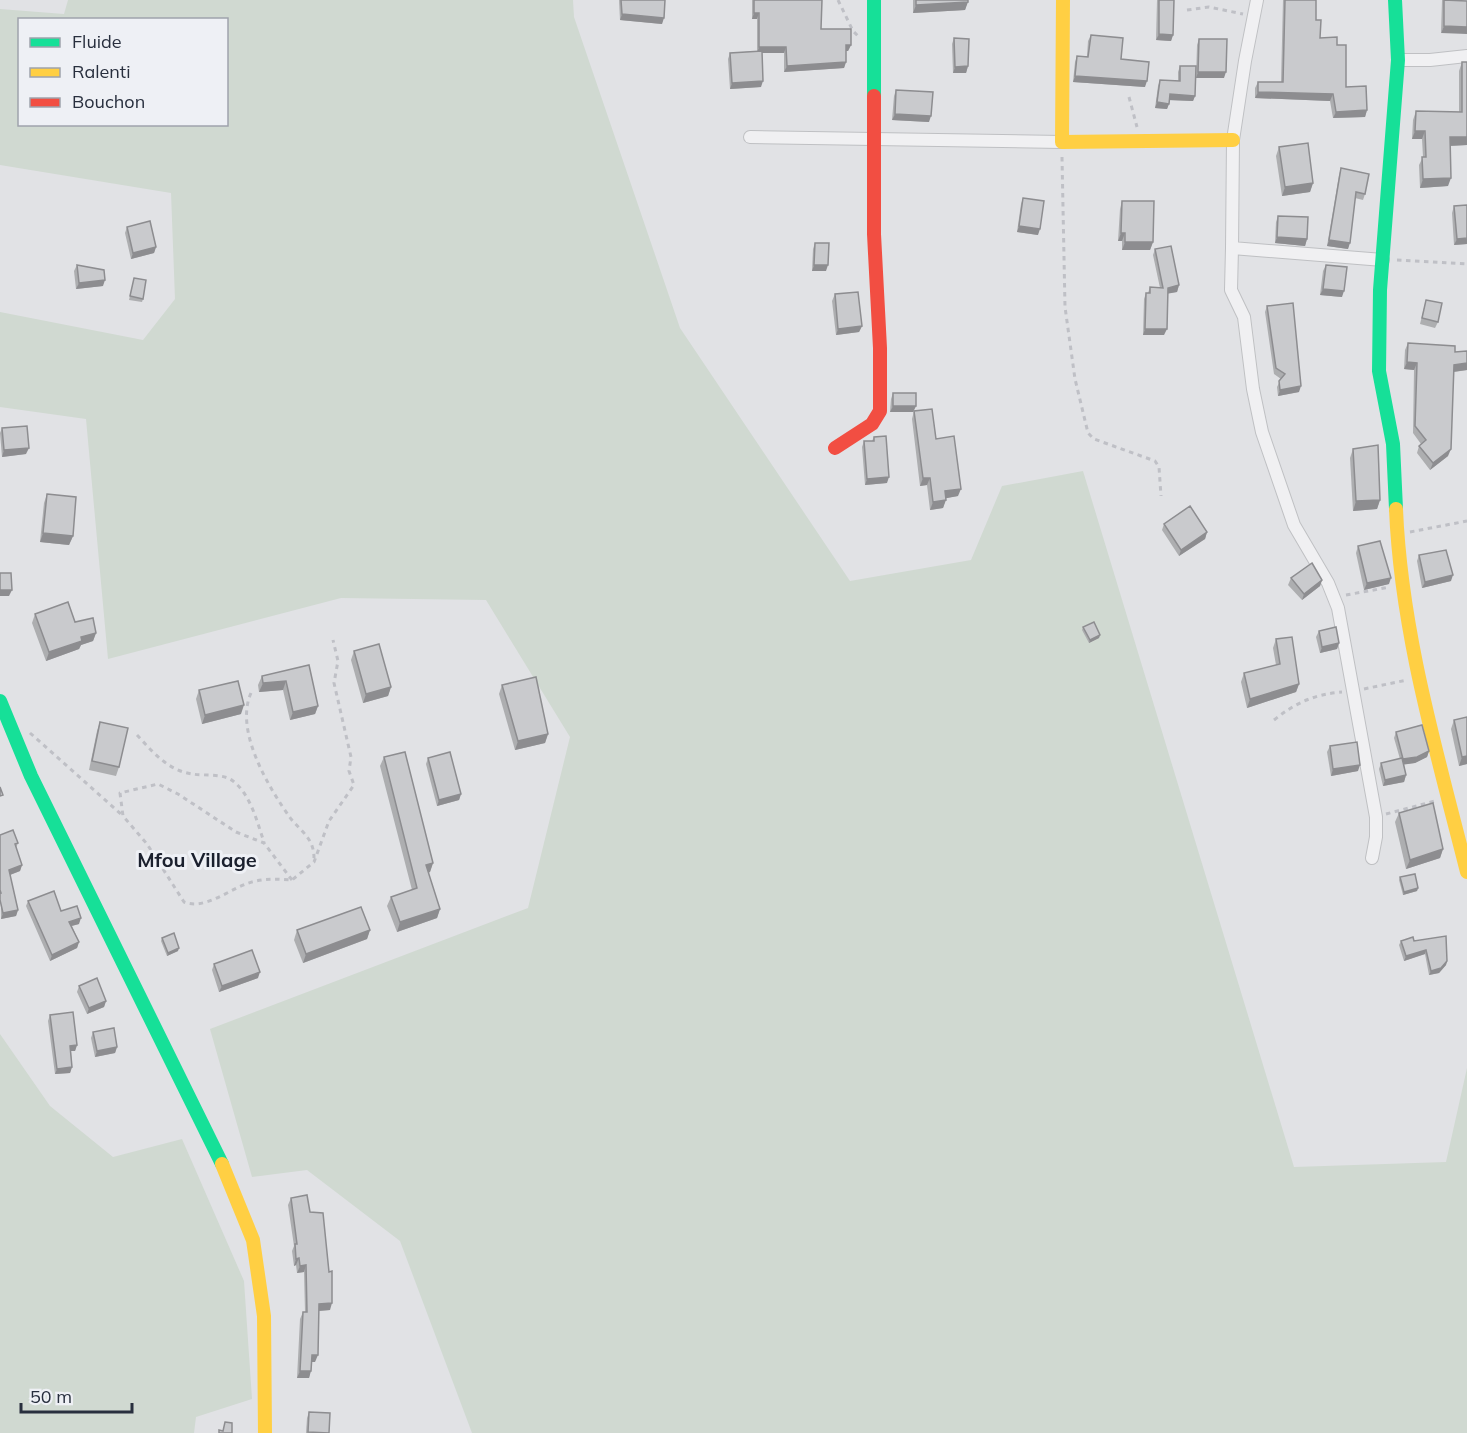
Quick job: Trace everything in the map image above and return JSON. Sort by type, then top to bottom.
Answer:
[{"type":"street","points":[[835,448],[872,424],[880,411],[880,348],[874,234],[876,141],[872,47],[873,0]]},
{"type":"street","points":[[1062,142],[1063,0]]},
{"type":"street","points":[[1257,0],[1233,140],[1231,290],[1244,317],[1253,389],[1262,432],[1294,525],[1335,598],[1376,817],[1376,837],[1372,858]]},
{"type":"street","points":[[1395,0],[1398,60],[1378,345],[1381,387],[1393,444],[1397,535],[1403,583],[1428,719],[1467,872]]},
{"type":"street","points":[[1398,60],[1431,60],[1467,56]]},
{"type":"street","points":[[750,137],[876,141],[1142,143],[1233,140]]},
{"type":"street","points":[[1232,249],[1383,260]]},
{"type":"street","points":[[0,701],[31,776],[223,1165],[253,1240],[264,1316],[266,1433]]},
{"type":"path","points":[[838,0],[853,31],[872,47]]},
{"type":"path","points":[[1187,10],[1209,7],[1253,17]]},
{"type":"path","points":[[1129,96],[1142,143]]},
{"type":"path","points":[[1062,142],[1065,307],[1075,379],[1088,433],[1094,439],[1155,461],[1159,467],[1161,496]]},
{"type":"path","points":[[1383,260],[1467,264]]},
{"type":"path","points":[[1397,535],[1467,521]]},
{"type":"path","points":[[1335,598],[1403,583]]},
{"type":"path","points":[[11,727],[30,733],[123,816],[147,844],[174,890],[184,902],[190,905],[214,899],[246,883],[269,879],[292,879],[314,862],[329,821],[354,784],[349,771],[351,757],[334,683],[338,661],[333,640]]},
{"type":"path","points":[[251,693],[248,700],[247,730],[251,746],[291,818],[311,841],[314,862]]},
{"type":"path","points":[[137,735],[168,766],[190,774],[228,778],[234,782],[252,806],[264,843],[292,879]]},
{"type":"path","points":[[123,816],[120,793],[158,784],[178,794],[236,832],[264,843]]},
{"type":"path","points":[[1376,817],[1448,798]]},
{"type":"shaded area","points":[[68,0],[573,0],[574,17],[680,328],[850,581],[971,560],[1002,486],[1083,471],[1294,1167],[1446,1162],[1467,1068],[1467,1433],[472,1433],[400,1241],[307,1170],[252,1177],[210,1029],[528,908],[570,737],[486,600],[341,598],[108,659],[86,419],[0,407],[0,312],[143,340],[175,299],[171,193],[0,165],[0,9],[64,14]]},
{"type":"shaded area","points":[[0,1034],[50,1106],[113,1157],[182,1139],[244,1281],[252,1399],[196,1417],[194,1433],[0,1433]]},
{"type":"building","points":[[621,0],[665,0],[664,18],[622,14]]},
{"type":"building","points":[[754,0],[822,0],[821,29],[851,29],[851,45],[846,45],[846,62],[787,66],[786,47],[759,47],[759,13],[754,13]]},
{"type":"building","points":[[916,0],[968,0],[968,2],[916,5]]},
{"type":"building","points":[[1159,0],[1174,0],[1173,35],[1159,34]]},
{"type":"building","points":[[1285,0],[1316,0],[1316,20],[1321,20],[1320,38],[1337,37],[1337,45],[1346,45],[1346,87],[1366,86],[1367,110],[1336,112],[1333,94],[1258,92],[1258,82],[1283,82]]},
{"type":"building","points":[[1444,0],[1467,1],[1467,27],[1444,26]]},
{"type":"building","points":[[1091,35],[1123,38],[1121,59],[1149,62],[1147,81],[1075,76],[1077,56],[1088,57]]},
{"type":"building","points":[[954,38],[969,39],[968,66],[955,67]]},
{"type":"building","points":[[1199,39],[1227,39],[1226,72],[1198,72]]},
{"type":"building","points":[[762,51],[763,81],[732,83],[730,53]]},
{"type":"building","points":[[1462,62],[1467,62],[1467,137],[1450,137],[1451,178],[1423,179],[1422,157],[1426,157],[1425,131],[1415,131],[1416,111],[1462,112]]},
{"type":"building","points":[[1180,66],[1196,66],[1195,96],[1170,94],[1169,104],[1157,102],[1160,80],[1180,81]]},
{"type":"building","points":[[896,90],[933,92],[931,116],[895,114]]},
{"type":"building","points":[[1308,143],[1313,183],[1285,187],[1279,147]]},
{"type":"building","points":[[1341,168],[1369,174],[1365,194],[1356,192],[1350,243],[1329,240]]},
{"type":"building","points":[[1023,198],[1044,201],[1040,229],[1019,226]]},
{"type":"building","points":[[1122,201],[1154,201],[1153,242],[1125,242],[1125,233],[1121,233]]},
{"type":"building","points":[[1467,205],[1467,238],[1457,239],[1454,206]]},
{"type":"building","points":[[1278,216],[1308,217],[1307,239],[1277,237]]},
{"type":"building","points":[[150,221],[156,247],[133,253],[127,227]]},
{"type":"building","points":[[815,243],[829,243],[828,265],[814,265]]},
{"type":"building","points":[[1171,246],[1179,285],[1168,288],[1167,329],[1145,329],[1146,293],[1150,293],[1150,287],[1163,288],[1155,249]]},
{"type":"building","points":[[77,265],[104,270],[105,280],[79,283]]},
{"type":"building","points":[[1326,265],[1347,267],[1344,291],[1323,289]]},
{"type":"building","points":[[134,278],[146,280],[143,299],[130,296]]},
{"type":"building","points":[[858,292],[862,326],[838,329],[835,294]]},
{"type":"building","points":[[1426,300],[1442,303],[1438,322],[1422,318]]},
{"type":"building","points":[[1293,303],[1301,386],[1280,390],[1279,381],[1285,374],[1276,368],[1267,306]]},
{"type":"building","points":[[1408,343],[1455,346],[1455,352],[1467,351],[1467,363],[1454,365],[1451,449],[1433,463],[1419,446],[1426,440],[1415,426],[1417,363],[1407,362]]},
{"type":"building","points":[[893,393],[916,393],[916,406],[893,406]]},
{"type":"building","points":[[932,409],[936,439],[954,436],[961,489],[945,491],[946,500],[933,502],[930,478],[923,478],[914,411]]},
{"type":"building","points":[[27,426],[29,448],[4,450],[2,428]]},
{"type":"building","points":[[886,436],[889,477],[867,479],[864,441],[874,441],[874,437]]},
{"type":"building","points":[[1378,445],[1380,500],[1356,501],[1353,449]]},
{"type":"building","points":[[47,494],[76,497],[73,536],[43,533]]},
{"type":"building","points":[[1190,506],[1207,532],[1181,550],[1164,524]]},
{"type":"building","points":[[1380,541],[1391,578],[1367,583],[1358,546]]},
{"type":"building","points":[[1446,550],[1453,575],[1425,582],[1419,555]]},
{"type":"building","points":[[1312,563],[1322,580],[1304,594],[1291,578]]},
{"type":"building","points":[[0,573],[11,573],[12,590],[0,590]]},
{"type":"building","points":[[68,602],[75,622],[93,618],[96,633],[81,637],[82,641],[49,652],[35,614]]},
{"type":"building","points":[[1094,622],[1100,635],[1090,640],[1083,627]]},
{"type":"building","points":[[1336,627],[1339,643],[1322,647],[1319,631]]},
{"type":"building","points":[[1292,637],[1299,684],[1250,699],[1244,673],[1280,664],[1276,639]]},
{"type":"building","points":[[379,644],[391,687],[366,694],[354,651]]},
{"type":"building","points":[[309,665],[318,706],[293,712],[286,681],[263,683],[262,676]]},
{"type":"building","points":[[536,677],[548,734],[518,741],[502,685]]},
{"type":"building","points":[[238,681],[244,705],[205,715],[199,690]]},
{"type":"building","points":[[1467,717],[1467,756],[1462,757],[1454,720]]},
{"type":"building","points":[[100,722],[128,728],[119,767],[92,761]]},
{"type":"building","points":[[1422,725],[1429,751],[1417,757],[1403,759],[1396,732]]},
{"type":"building","points":[[1357,742],[1360,765],[1333,769],[1330,746]]},
{"type":"building","points":[[405,752],[433,863],[426,865],[440,909],[400,922],[391,897],[417,888],[384,757]]},
{"type":"building","points":[[450,752],[461,794],[439,800],[428,758]]},
{"type":"building","points":[[1402,758],[1406,775],[1385,780],[1381,763]]},
{"type":"building","points":[[1433,803],[1443,849],[1410,860],[1399,813]]},
{"type":"building","points":[[13,830],[22,865],[9,870],[18,910],[3,913],[0,900],[0,835]]},
{"type":"building","points":[[1415,874],[1418,888],[1404,892],[1400,877]]},
{"type":"building","points":[[54,891],[61,911],[77,906],[81,918],[69,922],[79,942],[52,955],[28,901]]},
{"type":"building","points":[[361,907],[370,930],[306,954],[297,930]]},
{"type":"building","points":[[174,933],[179,948],[168,953],[162,938]]},
{"type":"building","points":[[1446,936],[1447,961],[1441,968],[1431,971],[1426,950],[1406,956],[1401,941],[1413,937],[1414,941]]},
{"type":"building","points":[[252,950],[260,972],[222,986],[214,964]]},
{"type":"building","points":[[97,978],[106,1001],[89,1008],[79,986]]},
{"type":"building","points":[[73,1012],[77,1045],[70,1046],[72,1067],[57,1069],[50,1015]]},
{"type":"building","points":[[114,1028],[117,1047],[97,1051],[93,1032]]},
{"type":"building","points":[[307,1195],[310,1212],[323,1213],[329,1272],[332,1271],[332,1303],[319,1304],[318,1355],[312,1355],[311,1371],[300,1371],[303,1312],[307,1312],[306,1265],[300,1266],[299,1258],[296,1259],[295,1244],[297,1244],[291,1198]]},
{"type":"building","points":[[309,1412],[330,1413],[329,1433],[308,1432]]},
{"type":"building","points":[[225,1422],[232,1423],[232,1433],[219,1433],[219,1430],[223,1431]]},
{"type":"traffic: fast","points":[[874,0],[874,96]]},
{"type":"traffic: fast","points":[[1395,0],[1398,60],[1380,290],[1379,371],[1393,444],[1396,509]]},
{"type":"traffic: fast","points":[[0,701],[31,776],[222,1164]]},
{"type":"traffic: slow","points":[[1063,0],[1062,142],[1233,140]]},
{"type":"traffic: slow","points":[[1396,509],[1399,555],[1413,647],[1467,872]]},
{"type":"traffic: slow","points":[[222,1164],[253,1240],[264,1316],[265,1433]]},
{"type":"traffic: jam","points":[[835,448],[872,424],[880,411],[880,348],[874,234],[874,96]]},
{"type":"district","name":"Mfou Village","points":[[197,860]]}]
